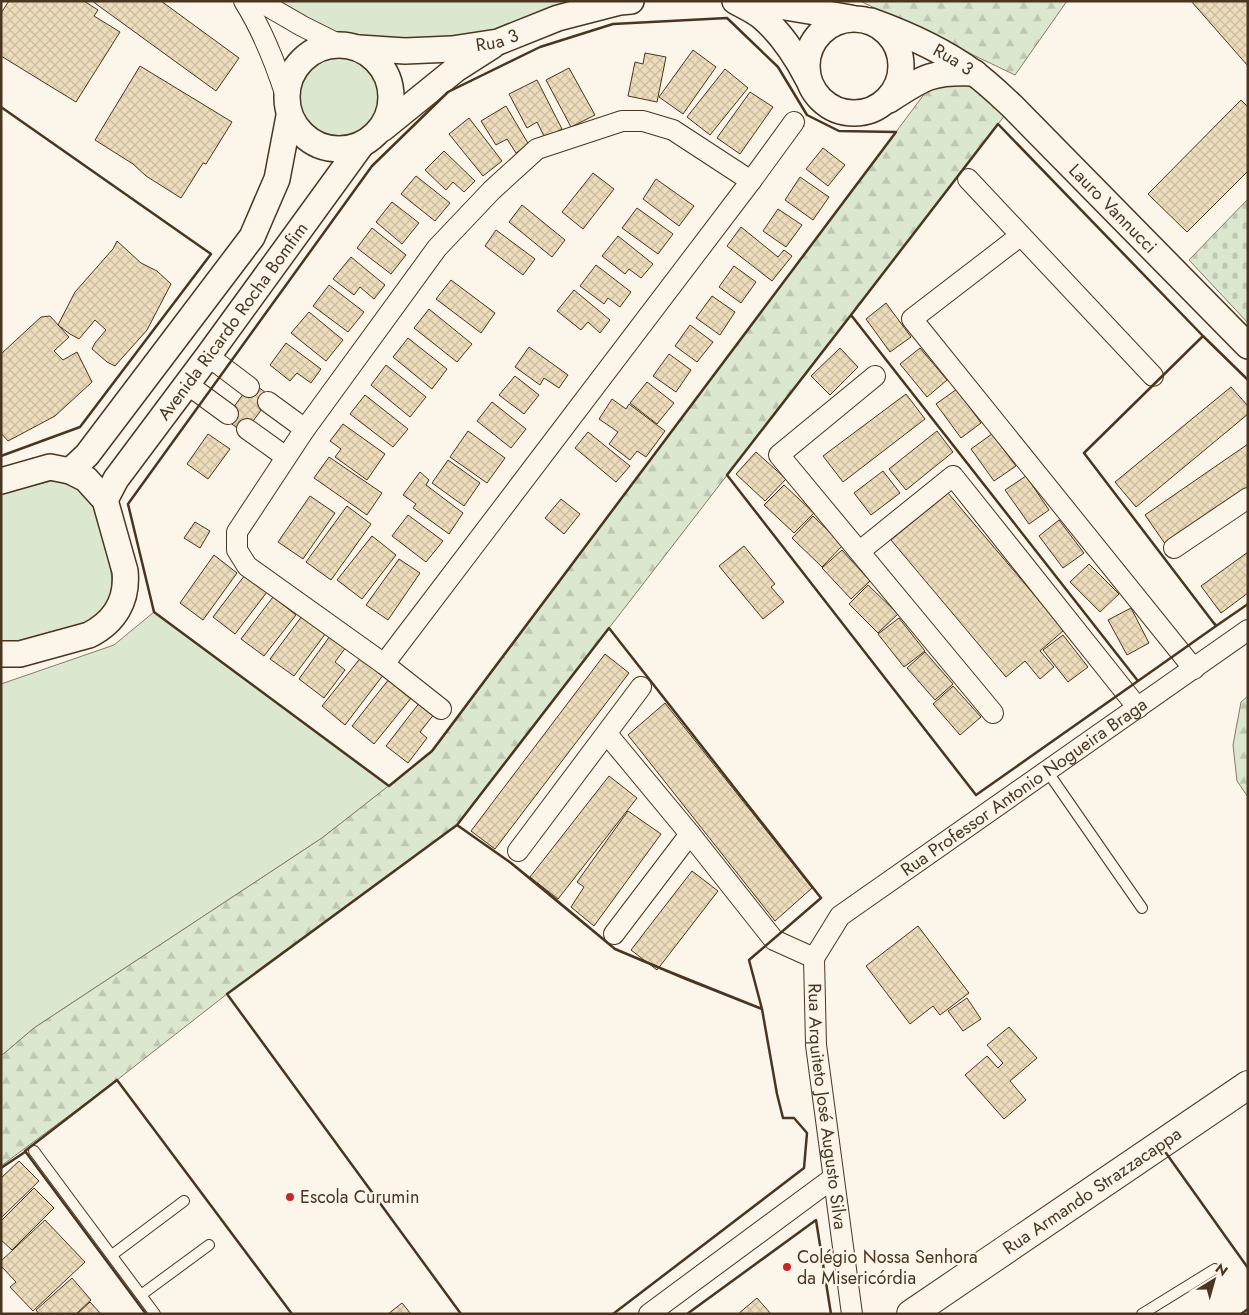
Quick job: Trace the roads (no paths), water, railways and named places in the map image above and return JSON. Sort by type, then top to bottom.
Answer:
[{"type":"main road","name":"Rua Armando Strazzacappa","points":[[911,1314],[1248,1085]]},
{"type":"street","name":"Avenida Ricardo Rocha Bomfim","points":[[70,471],[87,455],[252,238],[277,178],[288,106],[273,57],[256,20],[244,1]]},
{"type":"street","points":[[259,1],[302,26],[348,46],[375,59],[387,76],[392,95],[389,115],[370,138],[346,149],[328,149],[311,142],[298,131],[288,106],[290,76],[302,59],[318,48],[348,46]]},
{"type":"street","name":"Rua 3","points":[[348,46],[414,51],[452,49],[498,42],[558,18],[620,2],[631,1]]},
{"type":"street","points":[[735,1],[761,16],[784,40],[797,58],[815,93],[825,104],[839,112],[856,114],[872,110],[886,102],[896,89],[902,73],[901,56],[895,41],[884,29],[863,20],[841,20],[828,26],[816,36],[809,50],[806,64],[808,79]]},
{"type":"street","name":"Rua 3","points":[[749,1],[863,20],[902,32],[940,51],[975,73]]},
{"type":"street","name":"Avenida Ricardo Rocha Bomfim","points":[[105,500],[116,479],[370,138],[448,76],[498,42]]},
{"type":"street","name":"Rua 3","points":[[886,102],[923,78],[940,73],[975,73]]},
{"type":"street","name":"Lauro Vannucci","points":[[975,73],[1012,106],[1248,346]]},
{"type":"street","points":[[441,709],[384,664],[247,566],[237,550],[237,532],[305,429],[437,248],[492,190],[537,149],[622,121],[643,122],[673,130],[751,181]]},
{"type":"street","points":[[384,664],[794,122]]},
{"type":"street","points":[[968,179],[1153,376]]},
{"type":"street","points":[[1020,236],[912,319],[1194,669]]},
{"type":"street","points":[[208,356],[249,387]]},
{"type":"street","points":[[874,376],[779,455],[993,712]]},
{"type":"street","points":[[187,384],[228,414]]},
{"type":"street","points":[[268,402],[305,429]]},
{"type":"street","points":[[247,429],[286,457]]},
{"type":"street","points":[[1,481],[50,467],[70,471],[86,479],[105,500],[125,571],[125,591],[118,609],[106,624],[89,635],[20,654],[1,654]]},
{"type":"street","points":[[860,551],[953,476],[1138,708]]},
{"type":"street","points":[[1174,548],[1248,498]]},
{"type":"street","name":"Rua Professor Antonio Nogueira Braga","points":[[814,958],[840,916],[1248,630]]},
{"type":"street","points":[[518,851],[641,687]]},
{"type":"street","points":[[607,734],[690,834],[774,940],[814,958]]},
{"type":"street","points":[[614,934],[690,834]]},
{"type":"street","name":"Rua Arquiteto José Augusto Silva","points":[[814,958],[816,1045],[852,1314]]},
{"type":"street","points":[[649,1314],[833,1178]]},
{"type":"lane","points":[[1047,771],[1142,908]]},
{"type":"lane","points":[[34,1151],[155,1314]]},
{"type":"lane","points":[[112,1255],[184,1201]]},
{"type":"lane","points":[[141,1294],[209,1245]]},
{"type":"lane","points":[[1142,1314],[1214,1269]]},
{"type":"place","name":"Escola Curumin","points":[[290,1197]]},
{"type":"place","name":"Colégio Nossa Senhora da Misericórdia","points":[[787,1267]]}]
